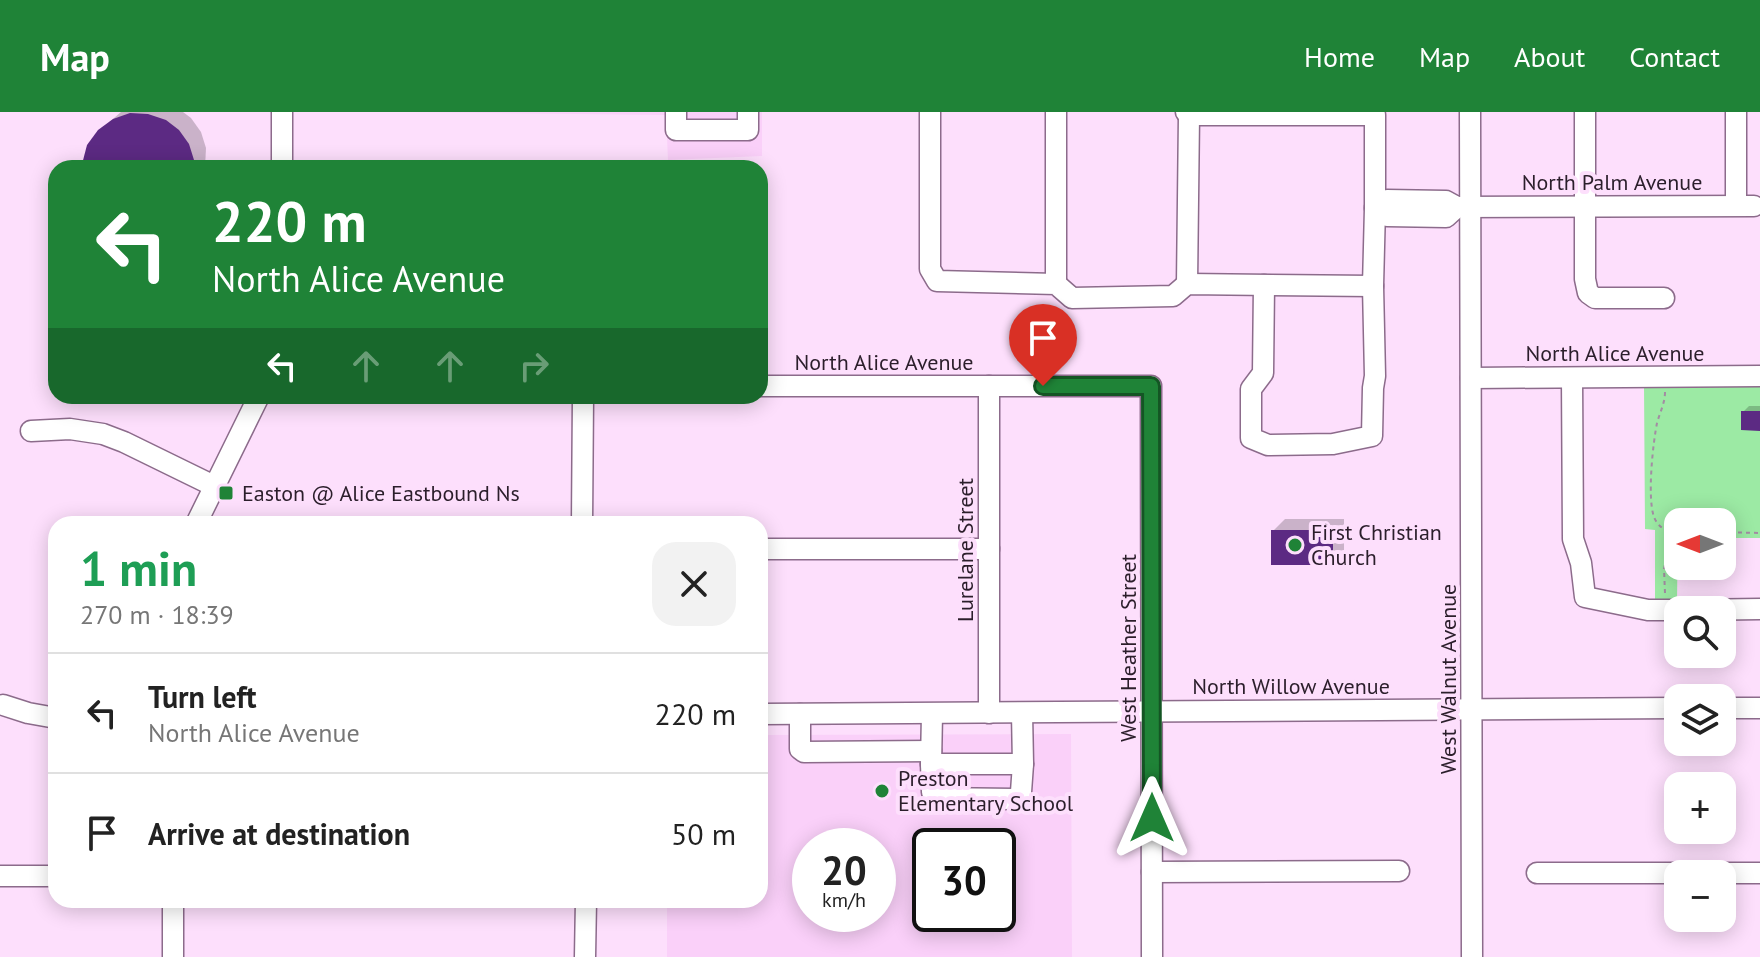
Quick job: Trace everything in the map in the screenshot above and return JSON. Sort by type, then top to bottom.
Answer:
[{"type":"street","points":[[282,112],[282,160]]},
{"type":"street","points":[[676,112],[676,130],[748,130],[748,112]]},
{"type":"street","points":[[930,112],[930,269],[937,281],[1056,284],[1072,298],[1173,296],[1187,284],[1373,286]]},
{"type":"street","points":[[1056,112],[1056,284]]},
{"type":"street","name":"West Walnut Avenue","points":[[1470,112],[1464,207],[1471,378],[1472,957]]},
{"type":"street","points":[[1585,112],[1585,279],[1588,293],[1595,298],[1664,298]]},
{"type":"street","name":"North Palm Avenue","points":[[1375,208],[1387,200],[1446,201],[1464,207],[1745,206],[1736,112]]},
{"type":"street","points":[[1187,284],[1188,113],[1375,115],[1375,376],[1372,436],[1333,444],[1268,445],[1251,438],[1251,389],[1263,373],[1264,285]]},
{"type":"street","name":"North Alice Avenue","points":[[1471,378],[1760,376]]},
{"type":"street","points":[[1572,378],[1573,539],[1581,563],[1585,597],[1648,610],[1664,610]]},
{"type":"street","name":"North Alice Avenue","points":[[768,386],[1151,386]]},
{"type":"street","name":"Lurelane Street","points":[[989,386],[989,713]]},
{"type":"street","name":"West Heather Street","points":[[1151,386],[1152,957]]},
{"type":"street","points":[[200,516],[255,404]]},
{"type":"street","points":[[582,516],[583,404]]},
{"type":"street","points":[[31,431],[70,429],[103,434],[214,486]]},
{"type":"street","points":[[768,549],[989,549]]},
{"type":"street","points":[[1736,609],[1760,609]]},
{"type":"street","points":[[3,705],[48,717]]},
{"type":"street","name":"North Willow Avenue","points":[[768,714],[1664,708]]},
{"type":"street","points":[[1736,708],[1760,708]]},
{"type":"street","points":[[932,714],[932,792],[936,798],[1014,799],[1021,792],[1022,713]]},
{"type":"street","points":[[800,714],[800,749],[806,752],[1023,764]]},
{"type":"street","points":[[1152,872],[1399,871]]},
{"type":"street","points":[[1537,873],[1760,873]]},
{"type":"street","points":[[0,876],[48,876]]},
{"type":"street","points":[[173,908],[173,957]]},
{"type":"street","points":[[585,957],[586,908]]},
{"type":"path","points":[[1664,528],[1654,517],[1652,504],[1653,447],[1665,399],[1666,376]]},
{"type":"path","points":[[1736,532],[1760,533]]},
{"type":"shaded area","points":[[404,112],[762,112],[762,156],[668,160],[666,115]]},
{"type":"shaded area","points":[[1071,734],[1072,957],[667,957],[667,908],[768,908],[768,735]]},
{"type":"green space","points":[[1644,385],[1760,385],[1760,538],[1736,538],[1736,508],[1664,508],[1664,580],[1677,580],[1677,596],[1664,596],[1664,601],[1655,601],[1655,530],[1645,529]]},
{"type":"building","points":[[130,113],[148,114],[166,120],[179,130],[189,144],[194,160],[83,160],[87,145],[98,130],[113,119]]},
{"type":"building","points":[[1741,411],[1760,411],[1760,431],[1741,430]]},
{"type":"building","points":[[1271,530],[1333,530],[1333,565],[1271,565]]},
{"type":"place","name":"Easton @ Alice Eastbound Ns","points":[[226,493]]},
{"type":"place","name":"First Christian Church","points":[[1295,545]]},
{"type":"place","name":"Preston Elementary School","points":[[882,791]]},
{"type":"route","points":[[1043,386],[1151,386],[1152,818]]}]
